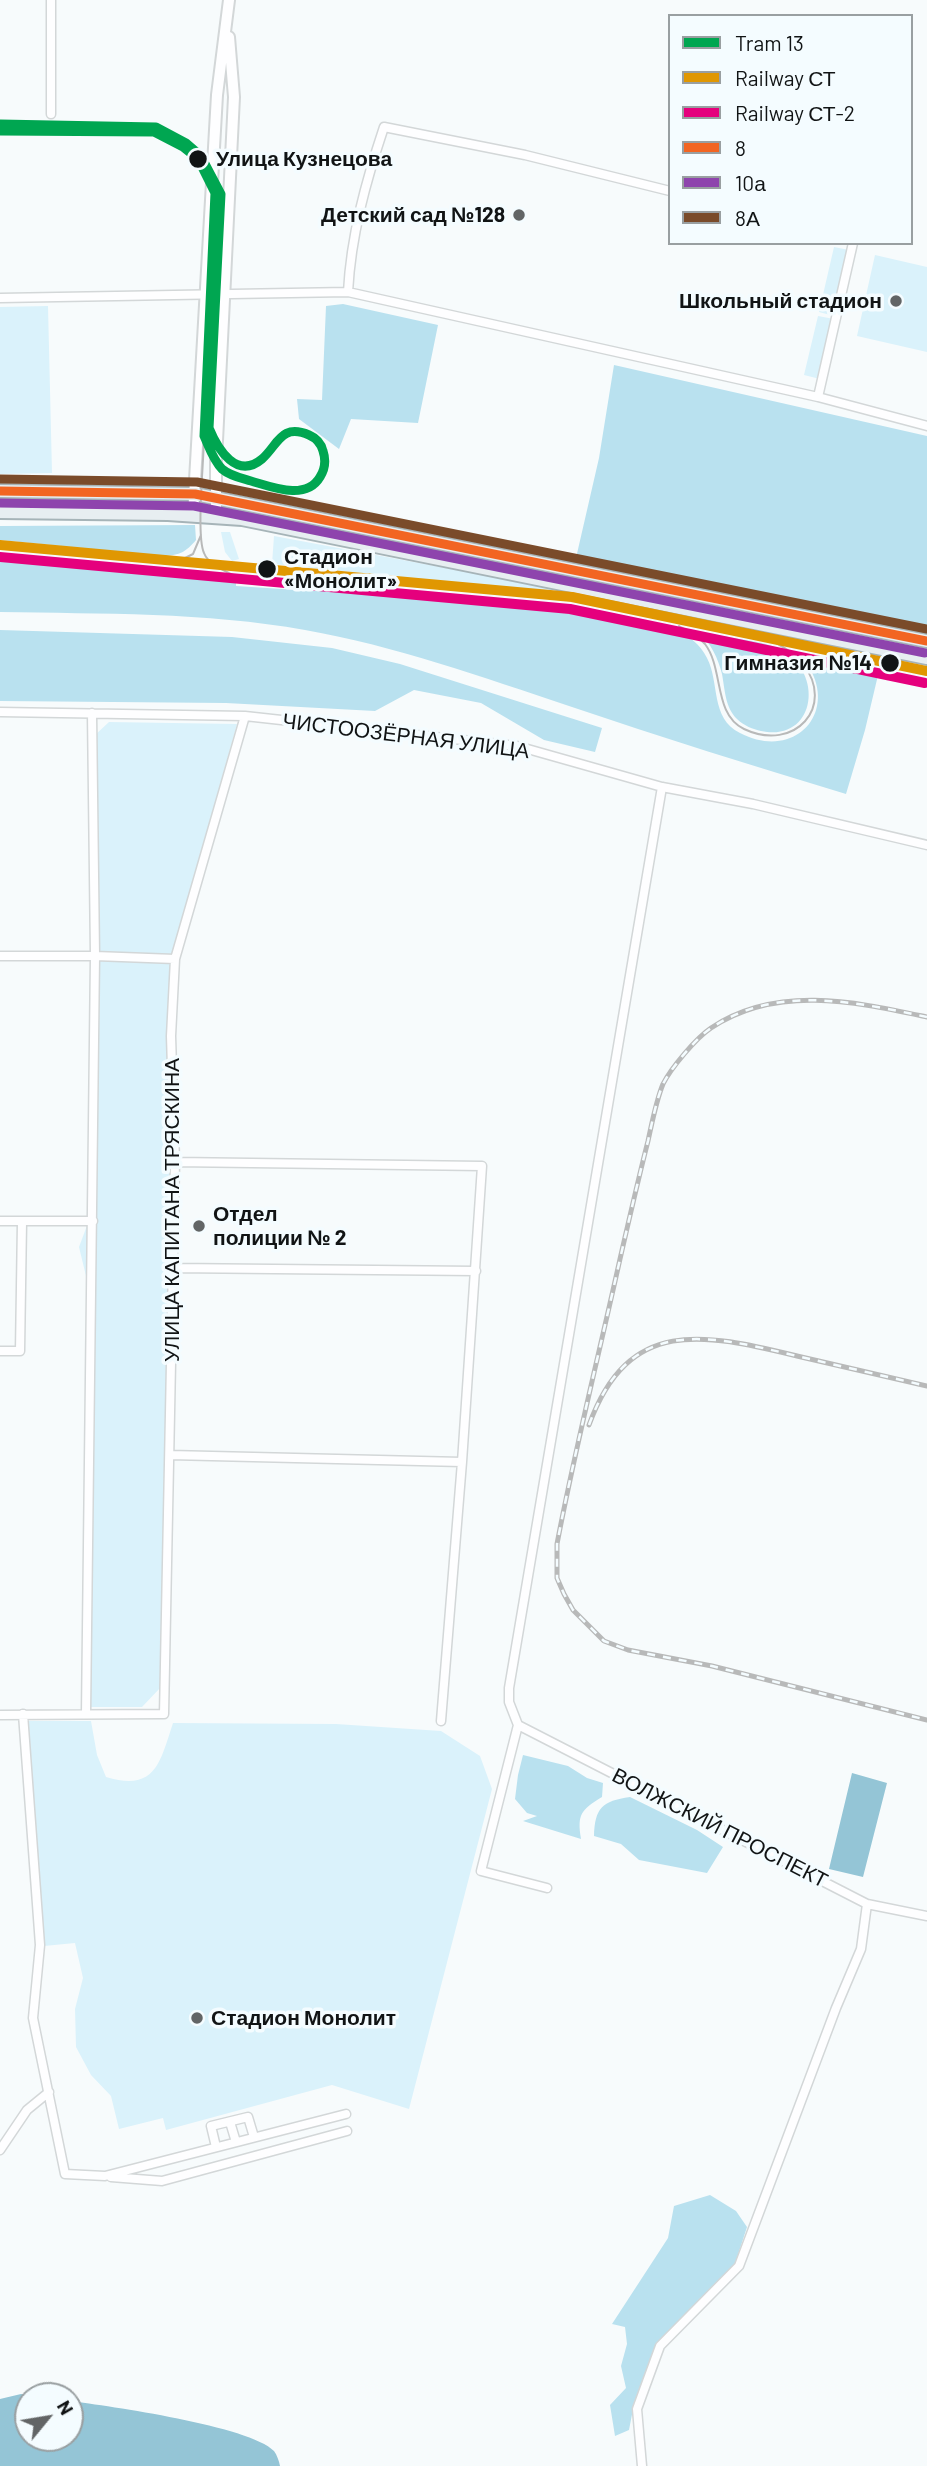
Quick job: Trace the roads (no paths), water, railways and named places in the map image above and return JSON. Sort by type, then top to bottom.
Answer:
[{"type":"main road","points":[[0,491],[195,494],[927,641]]},
{"type":"main road","points":[[0,512],[193,515],[242,519],[927,658]]},
{"type":"street","points":[[51,0],[51,114]]},
{"type":"street","points":[[216,516],[223,293],[234,97],[228,24],[229,0]]},
{"type":"street","points":[[193,515],[218,83],[228,24]]},
{"type":"street","points":[[348,292],[350,259],[368,177],[384,127],[525,155],[668,191]]},
{"type":"street","points":[[818,397],[853,245]]},
{"type":"street","points":[[0,298],[348,292],[818,397],[927,426]]},
{"type":"street","name":"ЧИСТООЗЁРНАЯ УЛИЦА","points":[[0,712],[245,716],[517,747],[662,787],[753,804],[927,845]]},
{"type":"street","points":[[0,1715],[86,1714],[86,1534],[93,1221],[95,956],[92,713]]},
{"type":"street","name":"УЛИЦА КАПИТАНА ТРЯСКИНА","points":[[86,1714],[163,1714],[175,1162],[172,1036],[175,959],[245,716]]},
{"type":"street","points":[[547,1888],[481,1871],[518,1725],[509,1702],[509,1688],[662,787]]},
{"type":"street","points":[[0,956],[175,959]]},
{"type":"street","points":[[175,1162],[482,1166],[441,1721]]},
{"type":"street","points":[[0,1221],[93,1221]]},
{"type":"street","points":[[0,1351],[20,1351],[22,1222]]},
{"type":"street","points":[[173,1268],[476,1271]]},
{"type":"street","points":[[170,1455],[462,1462]]},
{"type":"street","points":[[23,1714],[40,1945],[33,2018],[65,2174],[162,2181],[347,2131]]},
{"type":"street","name":"ВОЛЖСКИЙ ПРОСПЕКТ","points":[[518,1725],[867,1904],[927,1916]]},
{"type":"street","points":[[642,2466],[637,2409],[660,2346],[738,2266],[861,1949],[867,1904]]},
{"type":"street","points":[[0,2150],[27,2110],[48,2092]]},
{"type":"street","points":[[105,2176],[346,2114]]},
{"type":"street","points":[[216,2147],[211,2126],[248,2117],[254,2137]]},
{"type":"street","points":[[230,2122],[236,2142]]},
{"type":"street","points":[[156,2163],[162,2181]]},
{"type":"tram line","name":"13","points":[[0,124],[156,127],[186,143],[201,156],[221,194],[209,428],[223,453],[230,460],[244,466],[253,465],[262,459],[286,434],[300,432],[312,436],[321,446],[325,461],[322,474],[314,484],[306,489],[288,490],[232,475],[219,465],[204,436],[215,193],[198,159],[183,147],[154,132],[0,131]]},
{"type":"tram line","points":[[204,436],[200,514],[202,544],[209,561],[235,576]]},
{"type":"tram line","points":[[179,561],[193,554],[201,535]]},
{"type":"tram line","points":[[679,626],[696,636],[711,654],[723,702],[734,722],[744,729],[763,735],[779,735],[794,730],[805,721],[812,709],[815,695],[812,680],[803,664],[785,648],[764,637]]},
{"type":"railway","points":[[927,1017],[873,1006],[817,1000],[763,1006],[736,1014],[711,1028],[691,1046],[672,1070],[663,1084],[654,1112],[557,1544],[557,1578],[564,1594],[573,1610],[604,1641],[628,1650],[712,1666],[927,1720]]},
{"type":"railway","points":[[589,1425],[606,1390],[625,1365],[648,1349],[674,1341],[701,1339],[731,1342],[927,1386]]},
{"type":"rail line","name":"СТ","points":[[0,545],[572,597],[927,671]]},
{"type":"rail line","name":"СТ-2","points":[[0,557],[570,609],[925,683]]},
{"type":"place","name":"Улица Кузнецова","points":[[198,159]]},
{"type":"place","name":"Детский сад №128","points":[[519,215]]},
{"type":"place","name":"Школьный стадион","points":[[896,301]]},
{"type":"place","name":"Стадион «Монолит»","points":[[267,569]]},
{"type":"place","name":"Гимназия №14","points":[[890,663]]},
{"type":"place","name":"Отдел полиции № 2","points":[[199,1226]]},
{"type":"place","name":"Стадион Монолит","points":[[197,2018]]}]
